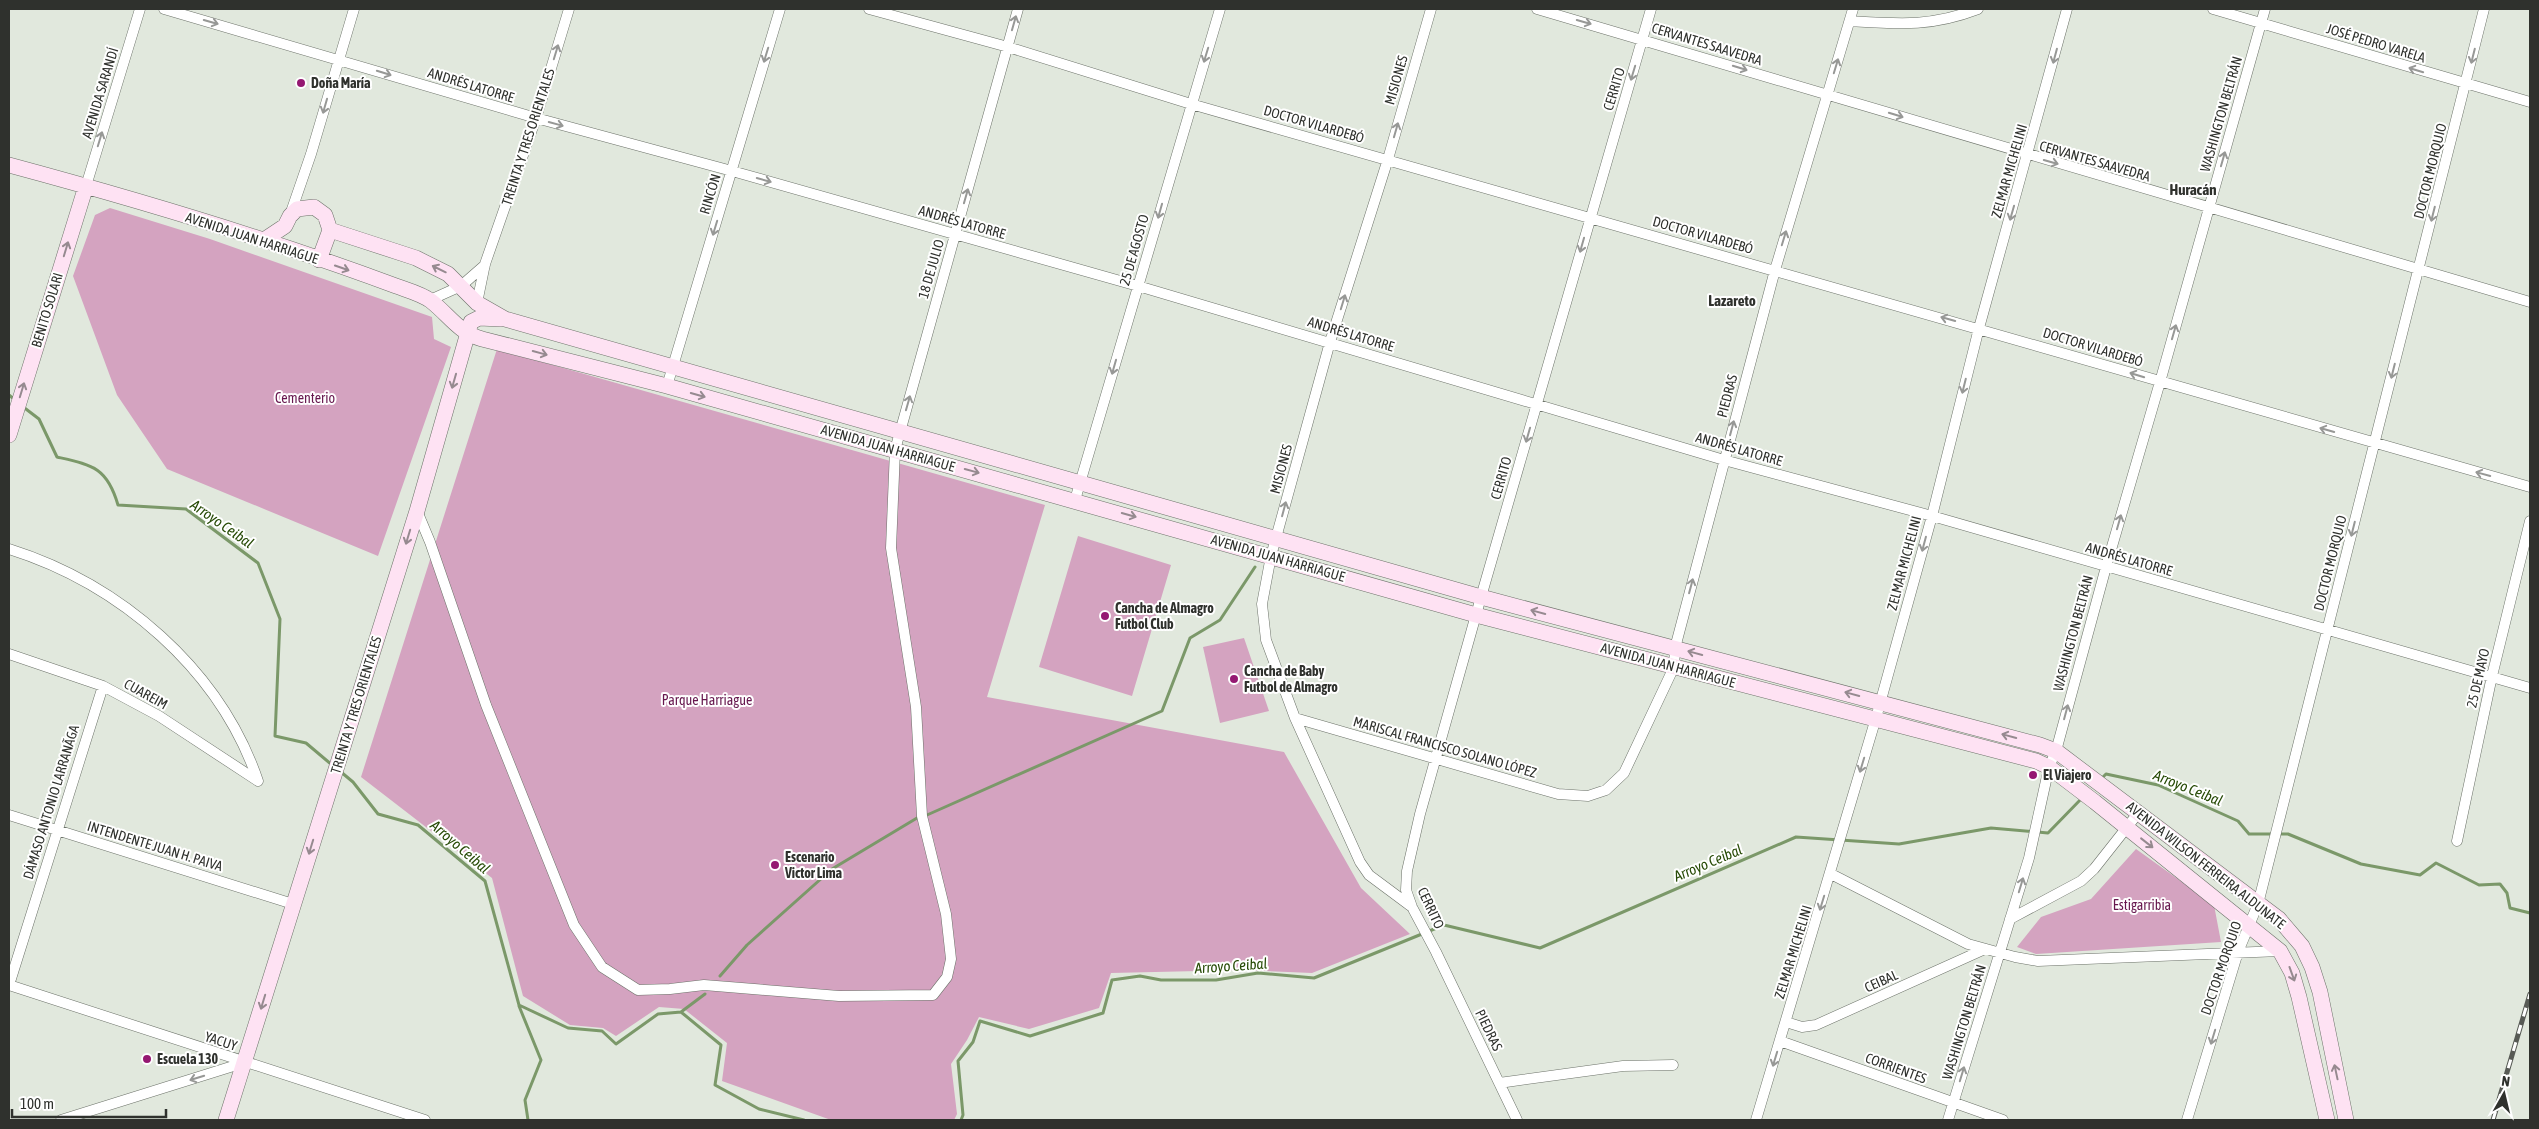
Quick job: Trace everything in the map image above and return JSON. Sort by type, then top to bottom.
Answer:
[{"type":"street","name":"AVENIDA SARANDÍ","points":[[86,186],[140,9]]},
{"type":"street","name":"ANDRÉS LATORRE","points":[[164,9],[536,118],[732,170],[1138,286],[1724,460],[1932,516],[2106,567],[2328,628],[2530,688]]},
{"type":"street","points":[[286,247],[287,221],[311,154],[354,9]]},
{"type":"street","name":"TREINTA Y TRES ORIENTALES","points":[[477,302],[485,264],[536,118],[569,9]]},
{"type":"street","name":"RINCÓN","points":[[667,386],[780,9]]},
{"type":"street","name":"DOCTOR VILARDEBÓ","points":[[869,9],[1008,46],[1192,104],[1590,216],[2375,444],[2530,487]]},
{"type":"street","name":"18 DE JULIO","points":[[417,511],[430,542],[486,705],[574,925],[602,967],[638,990],[670,990],[713,985],[839,996],[933,995],[947,977],[950,959],[946,914],[922,816],[916,707],[891,548],[895,450],[1018,9]]},
{"type":"street","name":"25 DE AGOSTO","points":[[1075,500],[1220,9]]},
{"type":"street","name":"MISIONES","points":[[1412,907],[1368,875],[1295,718],[1266,640],[1262,604],[1265,579],[1330,342],[1388,159],[1431,9]]},
{"type":"street","name":"CERVANTES SAAVEDRA","points":[[1537,9],[1828,94],[2028,156],[2418,271],[2530,302]]},
{"type":"street","name":"CERRITO","points":[[1436,952],[1412,907],[1406,890],[1407,871],[1435,759],[1480,597],[1651,9]]},
{"type":"street","name":"PIEDRAS","points":[[1588,796],[1606,790],[1624,773],[1640,743],[1674,667],[1675,648],[1775,270],[1852,9]]},
{"type":"street","points":[[1850,21],[1928,23],[1952,19],[1978,9]]},
{"type":"street","name":"ZELMAR MICHELINI","points":[[1756,1120],[1831,874],[1876,718],[1932,516],[1979,328],[2067,9]]},
{"type":"street","name":"JOSÉ PEDRO VARELA","points":[[2213,9],[2530,102]]},
{"type":"street","name":"WASHINGTON BELTRÁN","points":[[1948,1120],[2029,858],[2049,767],[2056,751],[2106,567],[2265,9]]},
{"type":"street","name":"DOCTOR MORQUIO","points":[[2188,1120],[2238,952],[2258,904],[2277,822],[2375,444],[2484,9]]},
{"type":"street","name":"AVENIDA JUAN HARRIAGUE","points":[[9,166],[86,186],[286,247],[430,300],[475,336],[667,386],[1476,614],[2036,761],[2049,767],[2070,782]]},
{"type":"street","name":"BENITO SOLARI","points":[[9,435],[86,186]]},
{"type":"street","points":[[264,240],[287,221],[297,209],[314,207],[325,215],[330,230],[319,260]]},
{"type":"street","name":"AVENIDA JUAN HARRIAGUE","points":[[330,230],[416,258],[448,274],[477,302],[505,319],[901,430],[1480,597],[1880,701],[2040,745],[2056,751],[2082,771]]},
{"type":"street","name":"TREINTA Y TRES ORIENTALES","points":[[430,300],[461,286],[485,264]]},
{"type":"street","name":"TREINTA Y TRES ORIENTALES","points":[[226,1120],[417,511],[475,336],[474,319],[505,319]]},
{"type":"street","points":[[475,336],[497,334],[505,319]]},
{"type":"street","name":"25 DE MAYO","points":[[2457,841],[2492,676],[2530,521]]},
{"type":"street","name":"CUAREIM","points":[[9,549],[32,556],[85,583],[128,610],[168,642],[195,670],[214,694],[248,751],[258,781],[159,716],[103,686],[9,654]]},
{"type":"street","name":"DÁMASO ANTONIO LARRANÃGA","points":[[9,985],[103,686]]},
{"type":"street","name":"MARISCAL FRANCISCO SOLANO LÓPEZ","points":[[1295,718],[1558,794],[1588,796]]},
{"type":"street","name":"AVENIDA WILSON FERREIRA ALDUNATE","points":[[2082,771],[2106,787],[2258,904],[2292,934],[2302,946],[2312,967],[2320,992],[2346,1120]]},
{"type":"street","name":"AVENIDA WILSON FERREIRA ALDUNATE","points":[[2070,782],[2280,951],[2292,972],[2299,997],[2327,1120]]},
{"type":"street","points":[[2010,919],[2081,881],[2094,869],[2139,812]]},
{"type":"street","name":"INTENDENTE JUAN H. PAIVA","points":[[9,815],[294,904]]},
{"type":"street","points":[[1831,874],[1968,944],[2038,961],[2280,951]]},
{"type":"street","name":"CEIBAL","points":[[1786,1022],[1802,1027],[1816,1025],[1985,949]]},
{"type":"street","name":"PIEDRAS","points":[[1436,952],[1517,1120]]},
{"type":"street","name":"YACUY","points":[[9,985],[243,1063],[425,1120]]},
{"type":"street","name":"CORRIENTES","points":[[1780,1041],[1953,1104],[2003,1120]]},
{"type":"street","points":[[61,1120],[87,1116],[243,1063]]},
{"type":"street","points":[[1499,1083],[1623,1066],[1673,1065]]},
{"type":"green space","name":"Cementerio","points":[[110,208],[210,239],[432,317],[434,339],[451,347],[378,556],[167,469],[117,395],[73,276],[95,215]]},
{"type":"green space","name":"Parque Harriague","points":[[497,349],[1045,505],[987,697],[1284,752],[1361,888],[1410,934],[1312,973],[1243,970],[1111,973],[1099,1008],[1029,1029],[979,1017],[951,1064],[957,1114],[954,1120],[831,1120],[722,1081],[727,1043],[684,1009],[659,1007],[616,1036],[603,1028],[570,1025],[523,996],[492,878],[361,777]]},
{"type":"green space","name":"Cancha de Almagro Futbol Club","points":[[1078,536],[1171,565],[1132,696],[1039,667]]},
{"type":"green space","name":"Cancha de Baby Futbol de Almagro","points":[[1244,638],[1269,711],[1220,723],[1203,647]]},
{"type":"green space","name":"Estigarribia","points":[[2136,849],[2214,905],[2221,942],[2036,954],[2017,947],[2041,917],[2091,899]]},
{"type":"waterway","name":"Arroyo Ceibal","points":[[9,395],[15,400]]},
{"type":"waterway","name":"Arroyo Ceibal","points":[[22,406],[39,419],[57,457],[89,466],[103,475],[114,492],[118,505],[186,509],[258,563],[280,619],[275,736],[306,743],[332,765]]},
{"type":"waterway","points":[[927,815],[1162,711],[1190,638],[1220,620],[1255,567]]},
{"type":"waterway","name":"Arroyo Ceibal","points":[[341,772],[353,782],[378,814],[418,825],[485,881],[519,1005],[568,1028],[602,1031],[616,1044],[658,1014],[681,1012],[721,1045],[715,1085],[759,1109],[804,1120]]},
{"type":"waterway","name":"Arroyo Ceibal","points":[[2101,779],[2106,774],[2158,785],[2238,821],[2249,834],[2288,834],[2361,864],[2420,875],[2436,863],[2479,885],[2500,884],[2507,893],[2510,908],[2530,913]]},
{"type":"waterway","name":"Arroyo Ceibal","points":[[961,1120],[963,1115],[958,1061],[973,1042],[980,1021],[1030,1036],[1103,1013],[1112,980],[1140,976],[1161,980],[1216,980],[1258,973],[1314,978],[1444,925],[1540,948],[1796,837],[1899,844],[1991,828],[2048,833],[2083,797]]},
{"type":"waterway","points":[[720,976],[747,945],[832,869],[917,818]]},
{"type":"waterway","points":[[681,1012],[705,994]]},
{"type":"waterway","points":[[519,1006],[541,1060],[525,1100],[528,1120]]},
{"type":"railway","points":[[2493,1120],[2530,994]]},
{"type":"place","name":"Doña María","points":[[301,83]]},
{"type":"place","name":"Cancha de Almagro Futbol Club","points":[[1105,616]]},
{"type":"place","name":"Cancha de Baby Futbol de Almagro","points":[[1234,679]]},
{"type":"place","name":"El Viajero","points":[[2033,775]]},
{"type":"place","name":"Escenario Victor Lima","points":[[775,865]]},
{"type":"place","name":"Escuela 130","points":[[147,1059]]},
{"type":"district","name":"Huracán","points":[[2193,190]]},
{"type":"district","name":"Lazareto","points":[[1732,301]]}]
